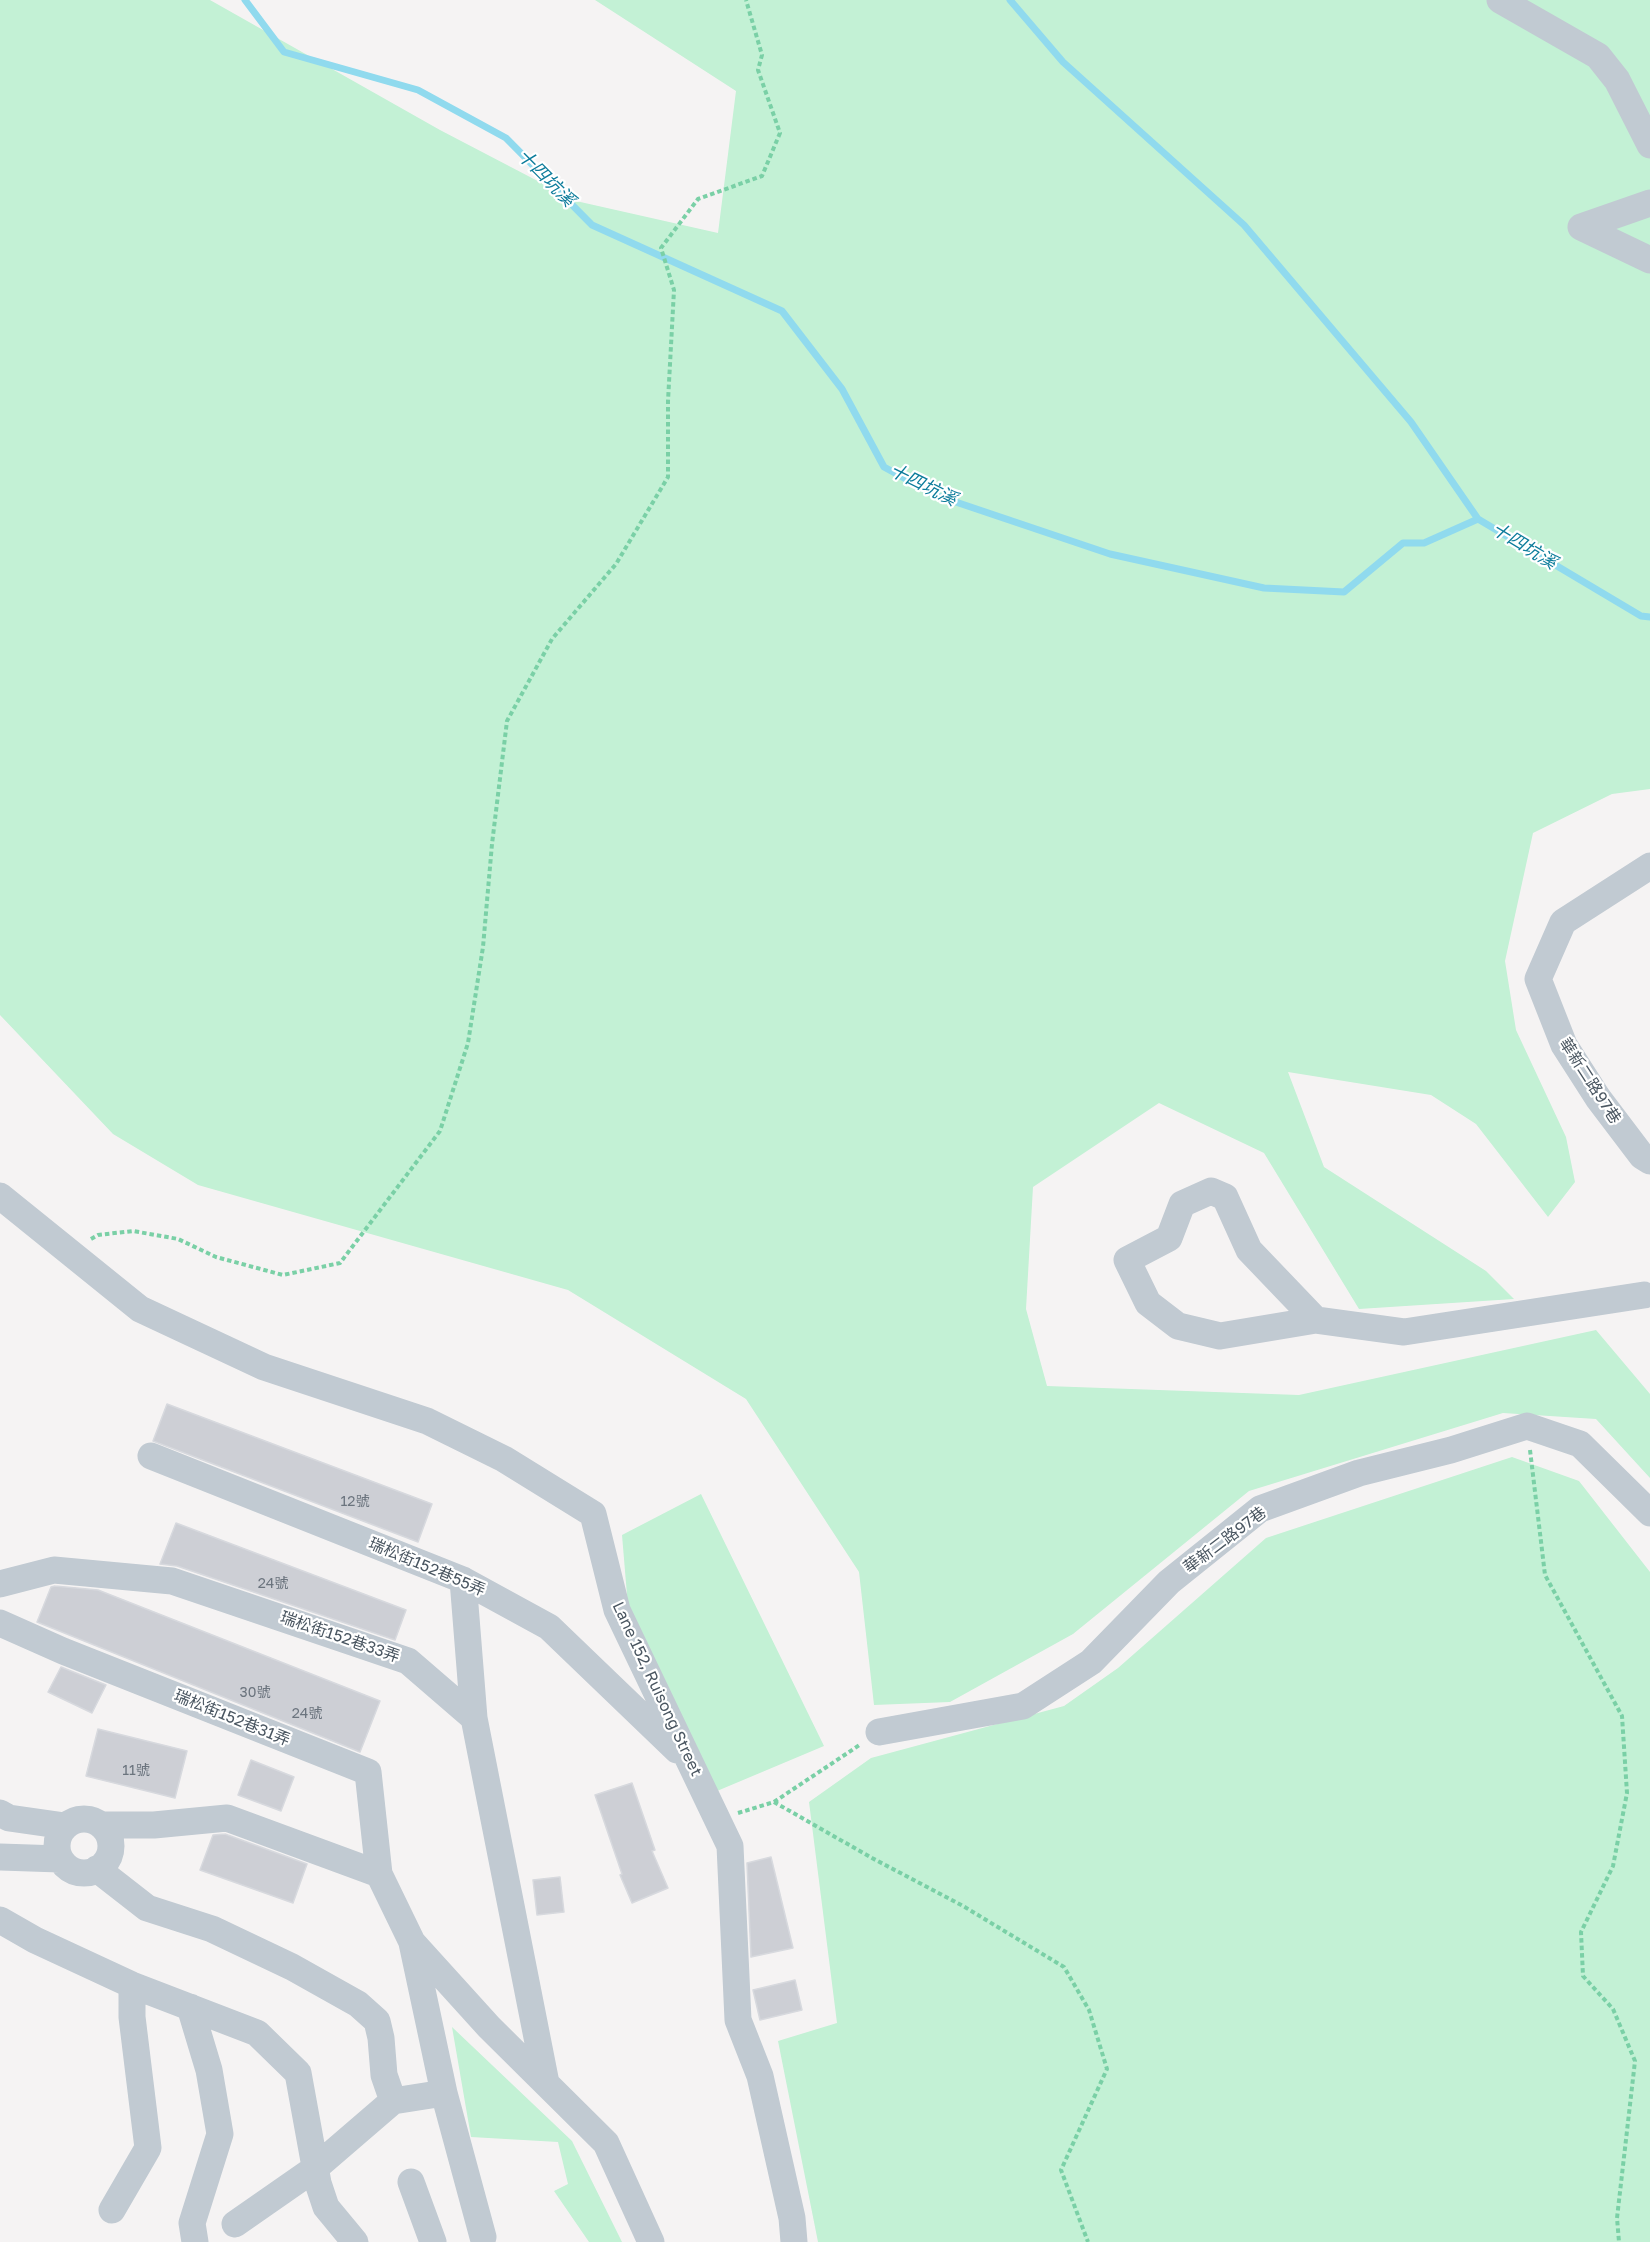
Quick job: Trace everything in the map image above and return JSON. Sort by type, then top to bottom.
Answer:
[{"type":"street","points":[[1500,0],[1598,56],[1617,80],[1650,145]]},
{"type":"street","points":[[1650,203],[1581,227],[1650,260]]},
{"type":"street","name":"華新二路97巷","points":[[1650,866],[1563,922],[1538,979],[1564,1045],[1598,1098],[1642,1156],[1650,1161]]},
{"type":"street","points":[[1316,1320],[1249,1250],[1225,1197],[1211,1191],[1182,1204],[1169,1238],[1127,1260],[1148,1303],[1178,1326],[1220,1336],[1316,1320],[1404,1332],[1648,1298]]},
{"type":"street","name":"Lane 152, Ruisong Street","points":[[0,1196],[140,1309],[264,1367],[427,1421],[504,1459],[593,1514],[617,1610],[730,1846],[738,2020],[760,2076],[792,2218],[794,2242]]},
{"type":"street","points":[[1527,1426],[1580,1444],[1650,1513]]},
{"type":"street","name":"華新二路97巷","points":[[879,1732],[1023,1706],[1091,1662],[1169,1582],[1260,1509],[1359,1473],[1451,1450],[1527,1426]]},
{"type":"street","name":"瑞松街152巷55弄","points":[[151,1456],[463,1580],[549,1627],[691,1763]]},
{"type":"street","name":"瑞松街152巷33弄","points":[[0,1584],[54,1570],[172,1581],[408,1660],[474,1718]]},
{"type":"street","points":[[463,1580],[474,1718],[546,2083]]},
{"type":"street","name":"瑞松街152巷31弄","points":[[0,1623],[63,1651],[368,1772],[379,1874]]},
{"type":"street","points":[[0,1814],[9,1818],[65,1826],[79,1819],[95,1821],[102,1826],[110,1840],[111,1849],[108,1857],[97,1869],[89,1872],[72,1870],[60,1859],[57,1842],[65,1826]]},
{"type":"street","points":[[102,1826],[153,1826],[227,1818],[379,1874],[412,1942],[444,2093],[483,2237]]},
{"type":"street","points":[[0,1857],[60,1859]]},
{"type":"street","points":[[97,1869],[147,1908],[212,1929],[292,1967],[358,2004],[377,2021],[384,2074],[393,2101]]},
{"type":"street","points":[[0,1920],[35,1940],[132,1985],[257,2033],[298,2073],[314,2169],[326,2207],[355,2242]]},
{"type":"street","points":[[412,1942],[489,2027],[606,2143],[651,2242]]},
{"type":"street","points":[[112,2210],[148,2148],[132,2017],[132,1985]]},
{"type":"street","points":[[189,2007],[209,2070],[220,2134],[192,2223],[195,2242]]},
{"type":"street","points":[[235,2224],[314,2169],[393,2101],[444,2093]]},
{"type":"street","points":[[411,2182],[433,2242]]},
{"type":"path","points":[[70,1252],[98,1235],[133,1231],[178,1239],[216,1257],[283,1275],[340,1263],[440,1131],[468,1043],[483,947],[492,844],[507,721],[552,639],[616,564],[668,477],[668,401],[674,290],[662,248],[698,199],[762,176],[780,133],[759,70],[762,55],[746,0]]},
{"type":"path","points":[[1527,1426],[1545,1575],[1622,1716],[1627,1793],[1613,1866],[1581,1932],[1583,1976],[1613,2009],[1635,2061],[1617,2218],[1619,2242]]},
{"type":"path","points":[[717,1819],[774,1802],[879,1732]]},
{"type":"path","points":[[774,1802],[872,1858],[963,1906],[1064,1967],[1089,2010],[1107,2069],[1061,2170],[1088,2242]]},
{"type":"green space","points":[[0,0],[210,0],[440,130],[576,201],[718,233],[736,91],[595,0],[1650,0],[1650,789],[1612,794],[1533,833],[1505,961],[1516,1030],[1566,1137],[1575,1182],[1548,1217],[1476,1124],[1431,1095],[1288,1072],[1324,1167],[1486,1271],[1514,1299],[1359,1309],[1264,1153],[1159,1103],[1033,1187],[1026,1309],[1047,1386],[1299,1395],[1596,1330],[1650,1394],[1650,1478],[1596,1419],[1503,1413],[1249,1491],[1073,1634],[950,1702],[874,1705],[859,1572],[746,1399],[568,1290],[198,1185],[113,1134],[0,1015]]},
{"type":"green space","points":[[1512,1457],[1579,1481],[1650,1572],[1650,2242],[818,2242],[778,2041],[837,2023],[809,1802],[871,1758],[1064,1706],[1118,1668],[1266,1538]]},
{"type":"green space","points":[[701,1494],[824,1746],[717,1791],[628,1607],[622,1535]]},
{"type":"green space","points":[[452,2027],[572,2141],[622,2242],[589,2242],[554,2191],[568,2184],[558,2142],[471,2137]]},
{"type":"building","points":[[167,1404],[432,1504],[418,1542],[153,1441]]},
{"type":"building","points":[[176,1523],[406,1610],[395,1640],[177,1566],[160,1564]]},
{"type":"building","points":[[51,1587],[98,1590],[380,1701],[360,1752],[37,1622]]},
{"type":"building","points":[[61,1667],[106,1685],[92,1713],[48,1692]]},
{"type":"building","points":[[98,1729],[187,1751],[175,1798],[86,1776]]},
{"type":"building","points":[[251,1760],[294,1777],[281,1811],[238,1795]]},
{"type":"building","points":[[632,1783],[655,1850],[652,1851],[668,1888],[632,1903],[620,1875],[622,1874],[595,1795]]},
{"type":"building","points":[[225,1834],[307,1864],[293,1903],[200,1870],[213,1835]]},
{"type":"building","points":[[771,1857],[793,1948],[751,1957],[747,1863]]},
{"type":"building","points":[[560,1877],[564,1912],[537,1915],[533,1880]]},
{"type":"building","points":[[795,1980],[802,2010],[760,2020],[753,1990]]},
{"type":"waterway","name":"十四坑溪","points":[[245,0],[284,52],[418,90],[506,138],[592,225],[782,311],[842,389],[884,467],[935,495],[1110,554],[1264,588],[1344,592],[1403,543],[1424,543],[1478,519]]},
{"type":"waterway","points":[[1010,0],[1063,62],[1244,225],[1411,422],[1478,519],[1641,616],[1650,617]]}]
